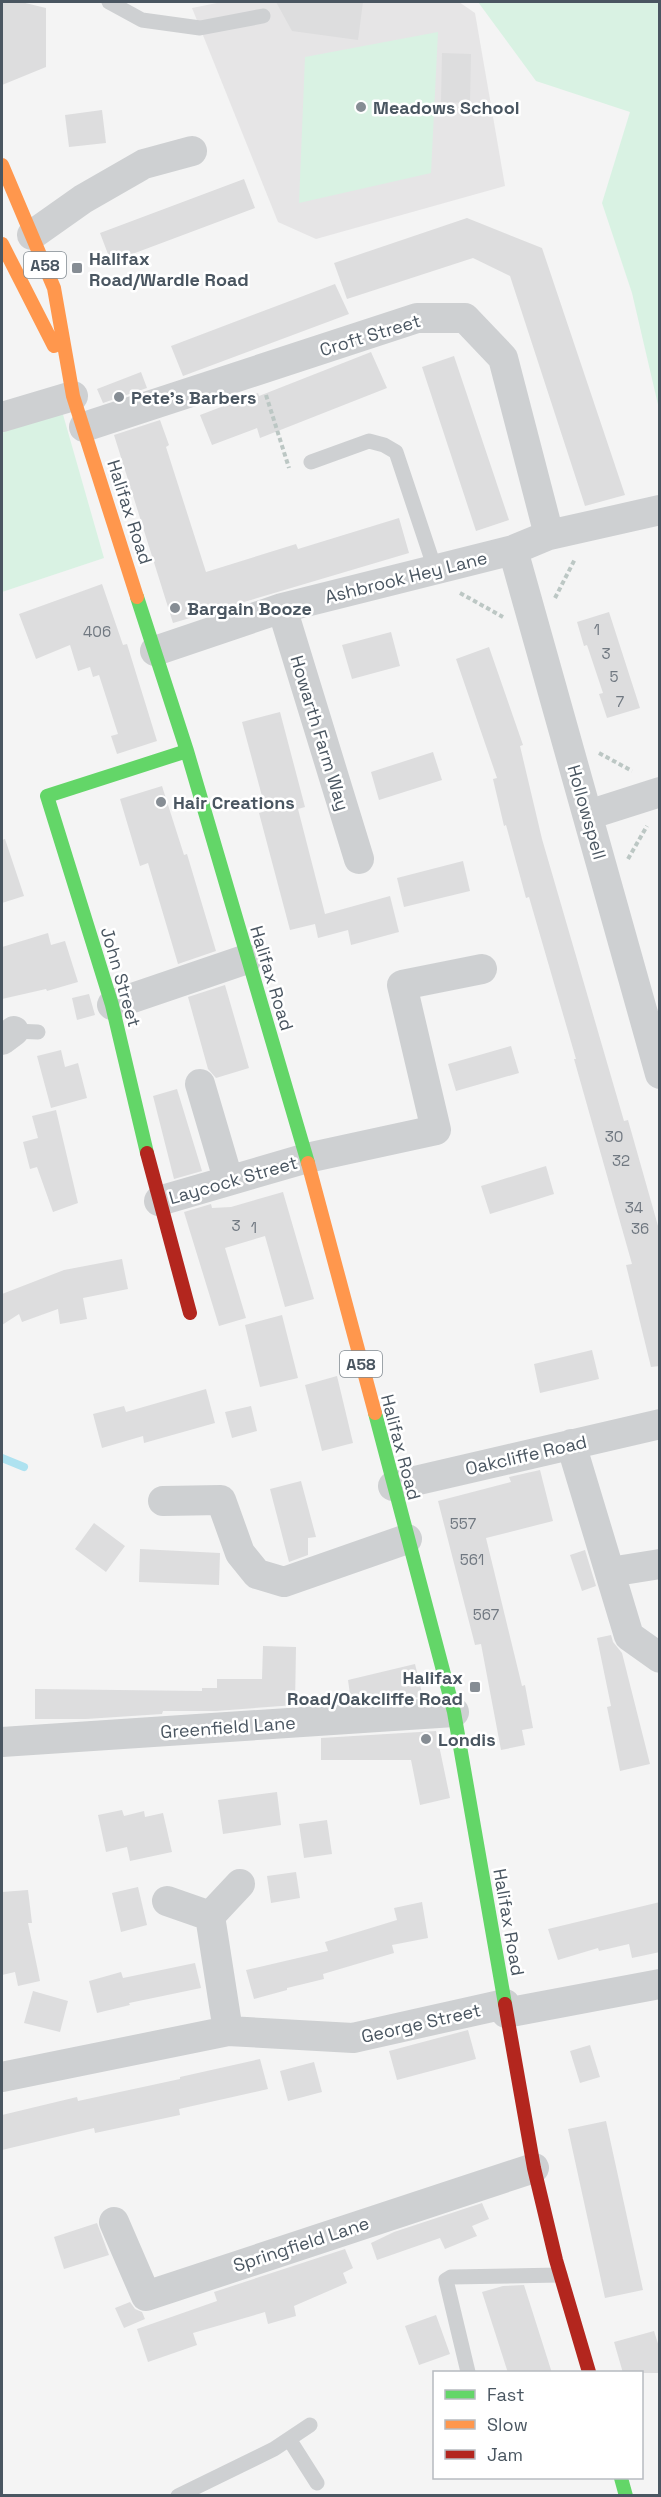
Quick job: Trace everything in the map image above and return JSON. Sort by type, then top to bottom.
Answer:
[{"type":"main road","name":"Halifax Road","points":[[2,165],[54,288],[70,384]]},
{"type":"main road","name":"Halifax Road","points":[[2,244],[70,384],[187,751],[307,1158],[454,1712],[534,2168],[560,2275],[588,2371]]},
{"type":"main road","name":"John Street","points":[[187,751],[47,796],[112,1005],[159,1201],[190,1312]]},
{"type":"main road","points":[[621,2479],[626,2496]]},
{"type":"street","points":[[32,235],[83,199],[144,164],[192,151]]},
{"type":"street","name":"Croft Street","points":[[84,427],[417,318],[465,318],[503,358],[549,535]]},
{"type":"street","points":[[2,417],[70,384]]},
{"type":"street","name":"Ashbrook Hey Lane","points":[[155,651],[282,608],[513,550],[549,535],[660,510]]},
{"type":"street","name":"Hollowspell","points":[[513,550],[660,1074]]},
{"type":"street","name":"Howarth Farm Way","points":[[282,608],[359,859]]},
{"type":"street","points":[[588,815],[649,783]]},
{"type":"street","points":[[112,1005],[247,959]]},
{"type":"street","name":"Laycock Street","points":[[159,1201],[228,1179],[307,1158],[436,1130],[402,985],[482,969]]},
{"type":"street","points":[[200,1084],[228,1179]]},
{"type":"street","name":"Oakcliffe Road","points":[[393,1486],[660,1424]]},
{"type":"street","points":[[571,1444],[629,1636],[660,1658]]},
{"type":"street","points":[[163,1501],[221,1500],[240,1553],[257,1574],[284,1582],[407,1539]]},
{"type":"street","points":[[609,1572],[660,1564]]},
{"type":"street","name":"Greenfield Lane","points":[[2,1742],[454,1712]]},
{"type":"street","points":[[210,1916],[240,1884]]},
{"type":"street","points":[[167,1901],[210,1916]]},
{"type":"street","points":[[210,1916],[228,2031]]},
{"type":"street","name":"George Street","points":[[2,2077],[228,2031],[353,2038],[506,2008],[660,1984]]},
{"type":"street","name":"Springfield Lane","points":[[114,2222],[146,2296],[534,2168]]},
{"type":"lane","points":[[108,2],[142,20],[200,28],[263,16]]},
{"type":"lane","points":[[311,462],[369,441],[384,445],[396,452],[428,571]]},
{"type":"lane","points":[[468,2371],[446,2280],[451,2277],[560,2275]]},
{"type":"lane","points":[[178,2496],[274,2449],[310,2425]]},
{"type":"lane","points":[[289,2439],[317,2483]]},
{"type":"path","points":[[258,370],[289,469],[311,462]]},
{"type":"path","points":[[428,571],[537,635],[591,526]]},
{"type":"path","points":[[566,736],[649,783]]},
{"type":"path","points":[[609,891],[648,824]]},
{"type":"shaded area","name":"Meadows School","points":[[222,2],[459,2],[475,13],[505,186],[316,239],[278,222],[192,8]]},
{"type":"green space","points":[[478,2],[659,2],[659,409],[632,293],[602,203],[630,112],[536,81]]},
{"type":"green space","points":[[438,32],[431,173],[299,203],[305,57]]},
{"type":"green space","points":[[62,411],[104,558],[2,592],[2,430]]},
{"type":"building","points":[[2,2],[21,2],[46,8],[46,67],[2,85]]},
{"type":"building","points":[[276,2],[363,2],[358,40],[292,31]]},
{"type":"building","points":[[442,53],[471,54],[470,103],[441,102]]},
{"type":"building","points":[[102,110],[106,143],[69,147],[65,115]]},
{"type":"building","points":[[244,179],[255,208],[111,262],[100,233]]},
{"type":"building","points":[[467,218],[542,248],[625,495],[585,506],[510,276],[473,258],[347,299],[334,263]]},
{"type":"building","points":[[335,284],[349,314],[183,376],[171,346]]},
{"type":"building","points":[[371,352],[387,388],[260,438],[257,428],[212,445],[200,415],[258,393],[259,396]]},
{"type":"building","points":[[454,356],[509,520],[476,531],[422,367]]},
{"type":"building","points":[[141,372],[147,388],[103,403],[97,389]]},
{"type":"building","points":[[160,420],[169,445],[166,447],[206,572],[296,544],[298,549],[399,518],[409,553],[173,623],[114,435]]},
{"type":"building","points":[[102,584],[123,645],[127,644],[157,741],[117,754],[111,736],[118,734],[99,675],[93,677],[90,667],[78,671],[70,645],[36,659],[19,614]]},
{"type":"building","points":[[609,612],[640,708],[607,718],[599,694],[603,693],[577,622]]},
{"type":"building","points":[[391,632],[400,666],[352,679],[342,645]]},
{"type":"building","points":[[489,647],[523,745],[520,746],[542,839],[624,1121],[628,1120],[660,1233],[660,1366],[651,1367],[626,1265],[632,1264],[574,1059],[576,1059],[529,897],[526,898],[506,825],[504,826],[493,779],[497,778],[456,659]]},
{"type":"building","points":[[280,712],[305,807],[298,809],[325,914],[390,896],[399,932],[351,945],[348,930],[318,938],[315,924],[290,930],[259,813],[266,811],[242,722]]},
{"type":"building","points":[[433,752],[442,780],[379,800],[371,772]]},
{"type":"building","points":[[162,786],[184,855],[187,854],[216,951],[178,964],[148,863],[140,866],[120,799]]},
{"type":"building","points":[[5,839],[24,896],[2,903],[2,840]]},
{"type":"building","points":[[463,861],[470,891],[404,907],[397,878]]},
{"type":"building","points":[[48,933],[51,945],[65,941],[78,982],[47,991],[46,989],[2,999],[2,947]]},
{"type":"building","points":[[225,985],[249,1068],[216,1078],[208,1069],[188,997]]},
{"type":"building","points":[[89,994],[95,1015],[77,1020],[72,998]]},
{"type":"building","points":[[511,1046],[519,1073],[456,1091],[448,1064]]},
{"type":"building","points":[[61,1050],[65,1067],[78,1063],[87,1098],[51,1108],[37,1056]]},
{"type":"building","points":[[177,1089],[202,1171],[174,1179],[153,1096]]},
{"type":"building","points":[[56,1110],[78,1203],[53,1212],[37,1167],[30,1169],[23,1142],[38,1138],[32,1116]]},
{"type":"building","points":[[546,1166],[554,1194],[490,1214],[481,1186]]},
{"type":"building","points":[[283,1192],[314,1299],[285,1307],[265,1236],[225,1248],[246,1318],[219,1326],[184,1212],[211,1204],[212,1208],[231,1207]]},
{"type":"building","points":[[122,1259],[128,1289],[83,1298],[87,1319],[60,1324],[58,1309],[22,1322],[19,1314],[2,1325],[2,1294],[64,1270]]},
{"type":"building","points":[[282,1315],[298,1378],[260,1387],[245,1325]]},
{"type":"building","points":[[592,1350],[599,1379],[540,1393],[534,1364]]},
{"type":"building","points":[[337,1376],[353,1443],[322,1451],[305,1385]]},
{"type":"building","points":[[206,1389],[215,1423],[144,1443],[143,1436],[102,1448],[93,1414],[124,1406],[126,1412]]},
{"type":"building","points":[[251,1406],[257,1431],[232,1438],[225,1412]]},
{"type":"building","points":[[540,1470],[553,1521],[486,1538],[522,1686],[525,1685],[533,1728],[522,1730],[525,1745],[501,1750],[481,1644],[475,1645],[438,1501],[511,1482],[509,1477]]},
{"type":"building","points":[[301,1481],[316,1537],[308,1538],[308,1555],[289,1562],[270,1489]]},
{"type":"building","points":[[94,1523],[125,1546],[106,1572],[75,1549]]},
{"type":"building","points":[[140,1549],[220,1553],[219,1585],[139,1582]]},
{"type":"building","points":[[585,1550],[596,1586],[582,1591],[570,1555]]},
{"type":"building","points":[[611,1635],[613,1642],[622,1653],[650,1764],[620,1771],[607,1707],[611,1706],[597,1638]]},
{"type":"building","points":[[263,1646],[296,1647],[295,1705],[216,1711],[163,1711],[162,1714],[86,1719],[35,1719],[35,1689],[202,1691],[202,1688],[217,1688],[217,1679],[262,1679]]},
{"type":"building","points":[[415,1664],[423,1697],[351,1702],[348,1680]]},
{"type":"building","points":[[436,1731],[450,1798],[420,1805],[411,1760],[321,1760],[321,1738]]},
{"type":"building","points":[[277,1792],[281,1825],[223,1834],[218,1800]]},
{"type":"building","points":[[122,1810],[124,1816],[144,1811],[145,1817],[163,1813],[172,1852],[130,1861],[127,1847],[106,1852],[98,1815]]},
{"type":"building","points":[[327,1820],[332,1854],[304,1858],[299,1824]]},
{"type":"building","points":[[296,1872],[300,1898],[271,1903],[267,1876]]},
{"type":"building","points":[[138,1887],[147,1925],[121,1932],[112,1893]]},
{"type":"building","points":[[28,1890],[32,1923],[28,1923],[40,1981],[18,1986],[15,1972],[2,1975],[2,1892]]},
{"type":"building","points":[[422,1902],[428,1938],[392,1945],[394,1953],[323,1974],[324,1979],[254,1999],[246,1970],[328,1951],[325,1942],[397,1920],[394,1908]]},
{"type":"building","points":[[660,1902],[660,1952],[632,1958],[629,1944],[599,1951],[598,1948],[558,1960],[548,1929]]},
{"type":"building","points":[[195,1963],[201,1988],[129,2003],[130,2005],[97,2013],[89,1981],[121,1972],[123,1978]]},
{"type":"building","points":[[33,1991],[68,2001],[60,2032],[24,2023]]},
{"type":"building","points":[[468,2030],[476,2059],[397,2080],[389,2051]]},
{"type":"building","points":[[590,2045],[600,2077],[580,2083],[570,2051]]},
{"type":"building","points":[[260,2059],[268,2089],[179,2109],[180,2115],[95,2133],[94,2128],[2,2150],[2,2115],[77,2097],[78,2101],[180,2079],[180,2077]]},
{"type":"building","points":[[314,2062],[322,2092],[288,2101],[280,2071]]},
{"type":"building","points":[[606,2121],[643,2290],[605,2298],[568,2129]]},
{"type":"building","points":[[482,2203],[489,2219],[472,2226],[477,2236],[445,2249],[440,2238],[377,2260],[371,2243],[394,2232]]},
{"type":"building","points":[[97,2223],[109,2255],[64,2269],[54,2237]]},
{"type":"building","points":[[345,2249],[353,2268],[343,2273],[347,2283],[294,2306],[296,2316],[268,2324],[265,2312],[193,2333],[197,2345],[148,2362],[137,2329],[217,2301],[214,2292]]},
{"type":"building","points":[[524,2285],[551,2371],[507,2371],[482,2292],[503,2286]]},
{"type":"building","points":[[130,2302],[135,2309],[142,2312],[145,2319],[124,2328],[115,2308]]},
{"type":"building","points":[[436,2315],[450,2354],[419,2365],[405,2326]]},
{"type":"building","points":[[654,2331],[660,2350],[660,2373],[622,2371],[614,2342]]},
{"type":"waterway","points":[[2,1458],[24,1467]]},
{"type":"traffic: fast","points":[[137,597],[187,751],[308,1163]]},
{"type":"traffic: fast","points":[[147,1153],[112,1005],[47,796],[187,751]]},
{"type":"traffic: fast","points":[[375,1413],[454,1712],[505,2004]]},
{"type":"traffic: fast","points":[[621,2479],[626,2496]]},
{"type":"traffic: slow","points":[[2,165],[54,288],[73,396],[137,597]]},
{"type":"traffic: slow","points":[[2,244],[54,346]]},
{"type":"traffic: slow","points":[[308,1163],[375,1413]]},
{"type":"traffic: jam","points":[[147,1153],[190,1313]]},
{"type":"traffic: jam","points":[[505,2004],[534,2168],[556,2260],[589,2371]]},
{"type":"place","name":"Meadows School","points":[[361,107]]},
{"type":"place","name":"Halifax Road/Wardle Road","points":[[77,268]]},
{"type":"place","name":"Pete's Barbers","points":[[119,397]]},
{"type":"place","name":"Bargain Booze","points":[[175,608]]},
{"type":"place","name":"Hair Creations","points":[[161,802]]},
{"type":"place","name":"Halifax Road/Oakcliffe Road","points":[[475,1687]]},
{"type":"place","name":"Londis","points":[[426,1739]]}]
